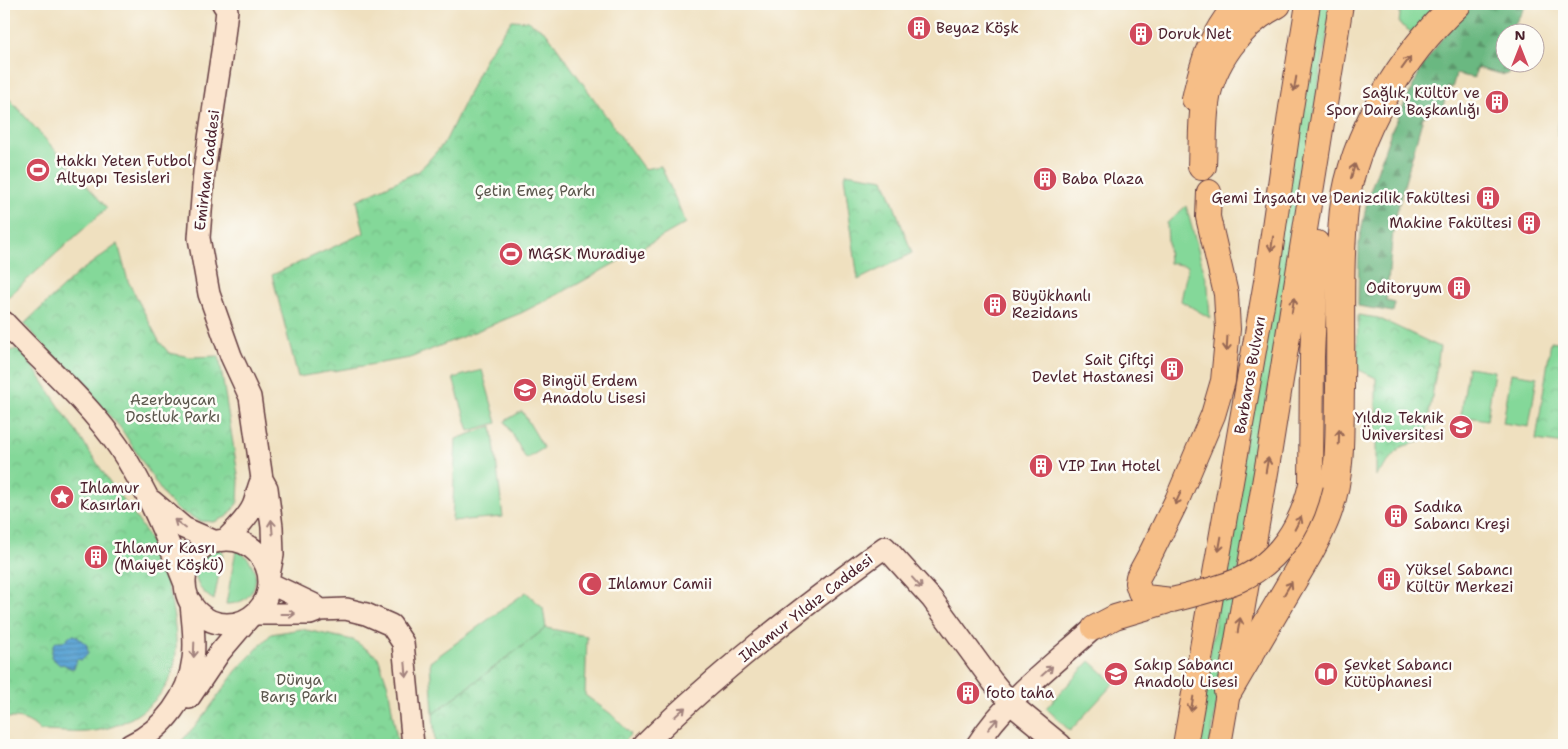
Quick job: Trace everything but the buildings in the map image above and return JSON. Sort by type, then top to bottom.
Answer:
[{"type":"highway","points":[[1202,166],[1205,103],[1215,72],[1225,52],[1245,27],[1260,14],[1277,4]]},
{"type":"highway","points":[[1228,691],[1307,556],[1319,534],[1330,507],[1336,477],[1339,442],[1340,282],[1344,208],[1358,156],[1387,90],[1432,29],[1457,4]]},
{"type":"main road","name":"Emirhan Caddesi","points":[[223,4],[227,10],[204,172],[199,238],[209,294],[231,356],[250,397],[262,479],[268,488],[273,555],[269,579]]},
{"type":"main road","points":[[1236,4],[1210,42],[1193,102],[1193,133],[1208,192],[1241,293],[1247,393]]},
{"type":"main road","name":"Barbaros Bulvarı","points":[[1185,745],[1267,276],[1308,4]]},
{"type":"main road","name":"Barbaros Bulvarı","points":[[1219,745],[1271,445],[1341,4]]},
{"type":"main road","points":[[1312,484],[1313,301],[1322,180],[1317,154]]},
{"type":"main road","points":[[1172,600],[1145,597],[1140,592],[1137,584],[1138,578],[1181,491],[1213,415],[1223,381],[1228,329],[1227,303],[1208,217],[1208,192]]},
{"type":"main road","points":[[977,745],[993,723],[1011,704],[1094,628],[1115,617],[1240,579],[1273,557],[1283,547],[1303,513],[1312,484],[1320,432],[1334,251],[1338,225],[1344,208]]},
{"type":"main road","points":[[4,322],[83,403],[118,446],[148,498],[188,593],[200,614],[220,624],[232,624],[252,616],[310,614],[320,610],[353,611],[366,614],[391,625],[402,643],[413,745]]},
{"type":"main road","name":"Emirhan Caddesi","points":[[221,541],[252,508],[262,479]]},
{"type":"main road","points":[[148,498],[184,528],[221,541],[246,544],[253,549],[265,564],[269,579],[264,603],[220,652],[156,745]]},
{"type":"main road","points":[[130,745],[144,739],[161,724],[184,692],[194,658],[194,637],[186,575],[191,560],[199,551],[221,541]]},
{"type":"main road","name":"Ihlamur Yıldız Caddesi","points":[[644,745],[719,677],[766,638],[840,579],[885,547],[932,599],[1011,704]]},
{"type":"main road","points":[[269,579],[320,610]]},
{"type":"main road","points":[[1011,704],[1061,745]]},
{"type":"green space","points":[[1317,4],[1332,4],[1210,745],[1195,745]]},
{"type":"green space","points":[[1401,4],[1445,4],[1416,35],[1399,24]]},
{"type":"green space","points":[[1474,4],[1527,4],[1516,22],[1496,22],[1496,72],[1510,72],[1505,75],[1477,68],[1474,78],[1456,74],[1452,88],[1448,87],[1443,107],[1423,117],[1394,222],[1386,301],[1395,303],[1393,312],[1358,306],[1359,242],[1368,197],[1391,132],[1421,69],[1442,38]]},
{"type":"green space","name":"Çetin Emeç Parkı","points":[[512,20],[528,21],[546,32],[644,169],[661,166],[686,223],[576,285],[521,313],[410,358],[298,377],[272,275],[364,233],[357,200],[419,171],[445,142],[487,55]]},
{"type":"green space","points":[[1564,91],[1564,136],[1557,136],[1563,93]]},
{"type":"green space","name":"Hakkı Yeten Futbol Altyapı Tesisleri","points":[[4,93],[107,208],[8,297],[4,292]]},
{"type":"green space","points":[[846,173],[884,179],[912,253],[858,280],[844,176]]},
{"type":"green space","points":[[1186,206],[1208,286],[1210,318],[1181,301],[1188,266],[1169,263],[1167,223]]},
{"type":"green space","name":"Azerbaycan Dostluk Parkı","points":[[118,244],[128,281],[159,341],[169,353],[191,357],[219,356],[239,481],[238,502],[228,516],[214,522],[200,521],[178,510],[165,497],[120,427],[24,324],[78,273]]},
{"type":"green space","points":[[1358,315],[1378,318],[1440,347],[1425,440],[1401,447],[1376,476],[1376,378],[1357,369]]},
{"type":"green space","points":[[1551,341],[1564,343],[1564,444],[1536,440]]},
{"type":"green space","name":"Ihlamur Kasırları","points":[[18,349],[27,358],[148,536],[158,556],[172,606],[175,624],[176,657],[169,681],[155,700],[136,715],[115,726],[96,731],[40,731],[32,724],[23,720],[4,718],[4,352]]},
{"type":"green space","points":[[1468,367],[1494,371],[1487,420],[1461,416]]},
{"type":"green space","points":[[482,370],[497,423],[469,431],[453,378]]},
{"type":"green space","points":[[1511,373],[1537,377],[1529,427],[1503,423]]},
{"type":"green space","points":[[522,411],[544,448],[526,459],[505,421]]},
{"type":"green space","points":[[492,426],[503,517],[452,521],[456,439]]},
{"type":"green space","points":[[216,547],[220,547],[223,553],[214,600],[200,587],[195,573],[201,558]]},
{"type":"green space","points":[[236,550],[243,554],[252,565],[255,572],[254,587],[245,599],[226,604]]},
{"type":"green space","points":[[526,592],[543,608],[546,628],[433,714],[430,662]]},
{"type":"green space","points":[[546,628],[587,636],[585,695],[611,714],[631,734],[620,745],[435,745],[433,714]]},
{"type":"green space","name":"Dünya Barış Parkı","points":[[301,629],[353,640],[378,657],[388,686],[398,745],[178,745],[203,717],[236,671],[271,634]]},
{"type":"green space","points":[[1090,661],[1114,683],[1070,731],[1046,708]]},
{"type":"water","points":[[75,635],[87,645],[88,654],[82,660],[77,659],[74,668],[63,664],[60,665],[51,657],[53,645],[56,642],[63,642],[69,636]]},
{"type":"place","name":"Beyaz Köşk","points":[[919,28]]},
{"type":"place","name":"Doruk Net","points":[[1141,34]]},
{"type":"place","name":"Sağlık, Kültür ve Spor Daire Başkanlığı","points":[[1497,102]]},
{"type":"place","name":"Hakkı Yeten Futbol Altyapı Tesisleri","points":[[38,170]]},
{"type":"place","name":"Baba Plaza","points":[[1045,179]]},
{"type":"place","name":"Gemi İnşaatı ve Denizcilik Fakültesi","points":[[1488,198]]},
{"type":"place","name":"Makine Fakültesi","points":[[1529,223]]},
{"type":"place","name":"MGSK Muradiye","points":[[511,254]]},
{"type":"place","name":"Oditoryum","points":[[1459,288]]},
{"type":"place","name":"Büyükhanlı Rezidans","points":[[995,305]]},
{"type":"place","name":"Sait Çiftçi Devlet Hastanesi","points":[[1172,369]]},
{"type":"place","name":"Bingül Erdem Anadolu Lisesi","points":[[525,390]]},
{"type":"place","name":"Yıldız Teknik Üniversitesi","points":[[1461,427]]},
{"type":"place","name":"VIP Inn Hotel","points":[[1041,466]]},
{"type":"place","name":"Ihlamur Kasırları","points":[[62,497]]},
{"type":"place","name":"Sadıka Sabancı Kreşi","points":[[1396,516]]},
{"type":"place","name":"Ihlamur Kasrı (Maiyet Köşkü)","points":[[96,557]]},
{"type":"place","name":"Yüksel Sabancı Kültür Merkezi","points":[[1389,579]]},
{"type":"place","name":"Ihlamur Camii","points":[[590,584]]},
{"type":"place","name":"Sakıp Sabancı Anadolu Lisesi","points":[[1116,674]]},
{"type":"place","name":"Şevket Sabancı Kütüphanesi","points":[[1326,674]]},
{"type":"place","name":"foto taha","points":[[968,693]]}]
